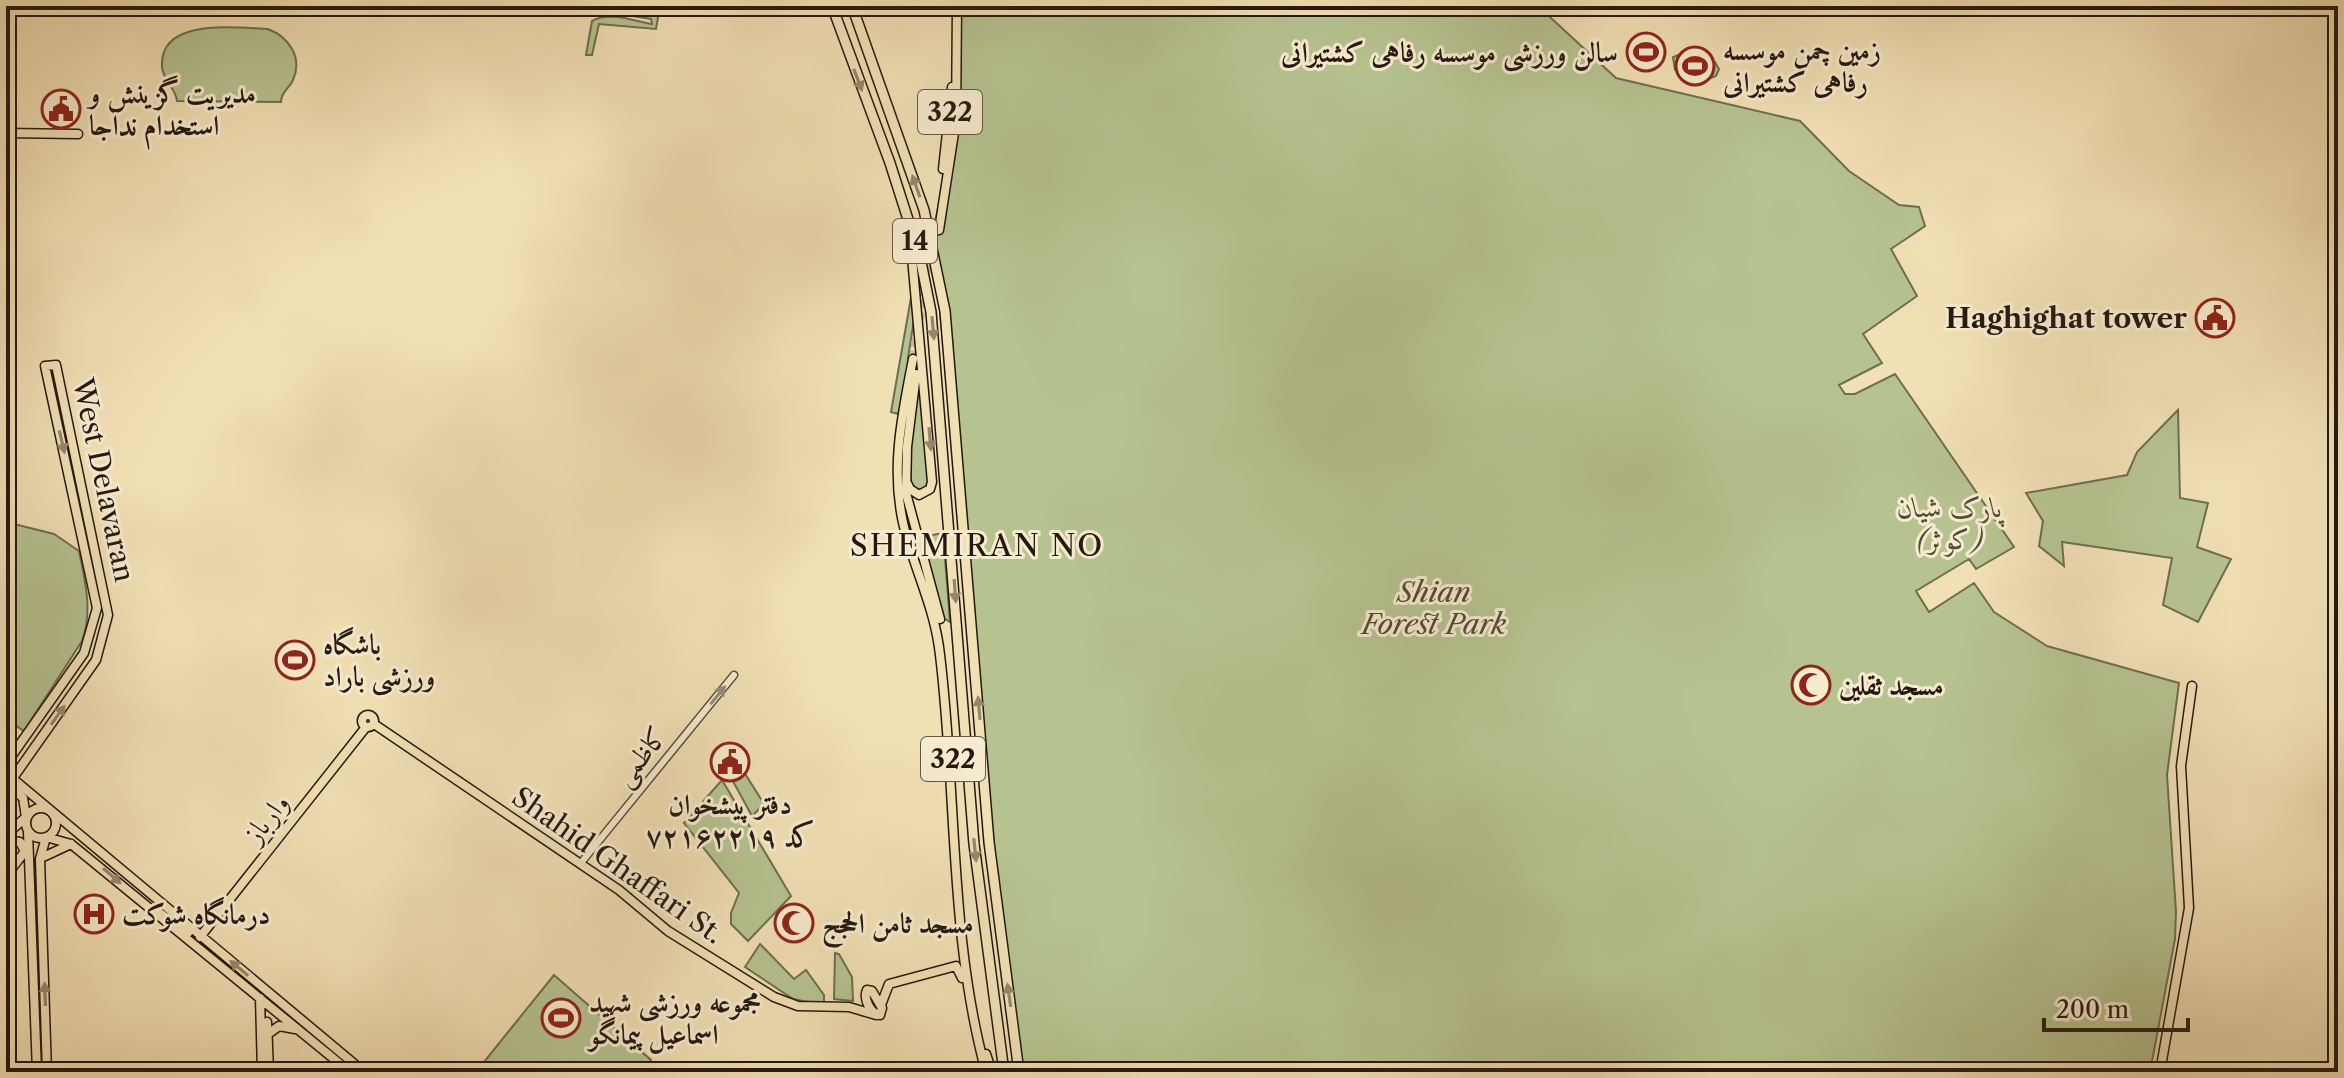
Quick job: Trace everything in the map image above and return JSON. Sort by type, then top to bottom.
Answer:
[{"type":"highway","name":"14","points":[[832,6],[909,222],[931,312],[974,844],[1004,1072]]},
{"type":"highway","name":"14","points":[[853,8],[907,158],[933,245],[945,311],[989,842],[1019,1072]]},
{"type":"main road","name":"322","points":[[936,218],[948,134],[955,6]]},
{"type":"main road","name":"322","points":[[939,230],[956,120],[955,6]]},
{"type":"main road","points":[[6,133],[78,134]]},
{"type":"main road","points":[[906,478],[913,492],[925,494],[930,489],[931,451],[909,222]]},
{"type":"main road","name":"322","points":[[915,360],[897,478],[904,526],[924,571],[940,657],[964,963],[973,1022],[986,1072]]},
{"type":"main road","name":"West Delavaran","points":[[6,764],[74,669],[95,624],[97,608],[91,574],[45,366],[56,365],[108,615],[96,660],[8,778]]},
{"type":"main road","name":"322","points":[[902,446],[908,503],[945,656],[973,1001],[992,1072]]},
{"type":"main road","points":[[2160,1072],[2189,908],[2181,766],[2192,686]]},
{"type":"main road","name":"Shahid Ghaffari St.","points":[[370,726],[580,864],[668,931],[774,997],[798,1006],[849,1007],[876,1015]]},
{"type":"main road","name":"وارباز","points":[[202,938],[370,726]]},
{"type":"main road","points":[[8,778],[215,948],[300,1031],[350,1072]]},
{"type":"main road","points":[[8,778],[23,798],[28,832],[37,1072]]},
{"type":"main road","points":[[6,838],[36,808],[50,810]]},
{"type":"main road","points":[[47,1072],[41,856],[46,837],[56,825],[50,810]]},
{"type":"main road","points":[[28,832],[35,837],[71,844],[209,957],[364,1072]]},
{"type":"main road","points":[[6,838],[16,839],[28,852],[41,856],[71,844]]},
{"type":"main road","points":[[6,876],[28,852]]},
{"type":"main road","points":[[14,866],[30,869]]},
{"type":"main road","points":[[149,908],[166,914],[192,936],[202,938]]},
{"type":"main road","points":[[209,957],[215,948]]},
{"type":"main road","points":[[881,1005],[893,981],[956,966],[960,970],[973,1022]]},
{"type":"main road","points":[[849,1007],[865,993],[872,991],[881,1005],[882,1013],[876,1015],[865,993]]},
{"type":"main road","points":[[262,994],[262,1072]]},
{"type":"main road","points":[[261,1026],[267,1022],[269,1072]]},
{"type":"main road","points":[[268,1034],[279,1026],[300,1031]]},
{"type":"street","name":"کاظمی","points":[[580,864],[734,675]]},
{"type":"green space","points":[[599,6],[625,6],[625,9],[648,14],[650,6],[660,6],[656,29],[599,24],[592,55],[586,55],[592,21],[614,17],[652,24],[651,19],[602,11]]},
{"type":"green space","name":"Shian Forest Park","points":[[953,6],[1538,6],[1616,78],[1800,121],[1849,171],[1899,205],[1919,207],[1925,226],[1891,249],[1917,296],[1863,334],[1882,363],[1839,385],[1845,394],[1855,394],[1895,374],[2014,547],[1976,569],[1969,559],[1916,591],[1929,612],[1974,583],[1994,612],[2047,646],[2179,683],[2167,775],[2175,939],[2150,1072],[1017,1072],[989,844],[933,234],[949,149],[954,94]]},
{"type":"green space","points":[[202,29],[268,29],[288,43],[295,56],[296,72],[281,102],[177,101],[162,67],[164,51],[173,40]]},
{"type":"green space","name":"زمین چمن موسسه رفاهی کشتیرانی","points":[[1685,52],[1715,62],[1719,69],[1716,76],[1706,80],[1675,70],[1673,57]]},
{"type":"green space","points":[[912,292],[915,313],[908,358],[912,359],[898,414],[891,412]]},
{"type":"green space","points":[[920,360],[929,486],[922,492],[911,487],[910,443]]},
{"type":"green space","points":[[2178,410],[2180,498],[2208,503],[2197,547],[2231,559],[2198,622],[2163,605],[2172,558],[2062,542],[2064,566],[2039,546],[2043,521],[2026,493],[2127,475],[2137,452]]},
{"type":"green space","points":[[6,522],[54,534],[79,551],[87,596],[87,618],[82,641],[24,731],[6,719]]},
{"type":"green space","points":[[943,533],[950,622],[942,617],[922,537]]},
{"type":"green space","points":[[739,764],[764,804],[752,816],[729,774]]},
{"type":"green space","points":[[722,780],[791,896],[748,941],[731,924],[731,913],[739,893],[684,823]]},
{"type":"green space","points":[[760,944],[794,979],[806,970],[824,995],[824,1005],[793,999],[745,967]]},
{"type":"green space","points":[[835,953],[839,954],[852,977],[853,1001],[834,999]]},
{"type":"green space","name":"مجموعه ورزشی شهید اسماعیل پیمانگو","points":[[554,975],[651,1060],[642,1072],[476,1072]]},
{"type":"tunnel","points":[[920,320],[936,218]]},
{"type":"tunnel","points":[[913,359],[917,333]]},
{"type":"place","name":"سالن ورزشی موسسه رفاهی کشتیرانی","points":[[1646,52]]},
{"type":"place","name":"زمین چمن موسسه رفاهی کشتیرانی","points":[[1695,66]]},
{"type":"place","name":"مدیریت گزینش و استخدام نداجا","points":[[61,109]]},
{"type":"place","name":"Haghighat tower","points":[[2215,318]]},
{"type":"place","name":"باشگاه ورزشی باراد","points":[[295,660]]},
{"type":"place","name":"مسجد ثقلین","points":[[1811,685]]},
{"type":"place","name":"دفتر پیشخوان کد ۷۲۱۶۲۲۱۹","points":[[730,762]]},
{"type":"place","name":"درمانگاه شوکت","points":[[94,914]]},
{"type":"place","name":"مسجد ثامن الحجج","points":[[794,923]]},
{"type":"place","name":"مجموعه ورزشی شهید اسماعیل پیمانگو","points":[[561,1018]]},
{"type":"district","name":"SHEMIRAN NO","points":[[977,546]]},
{"type":"park label","name":"پارک شیان (کوثر)","points":[[1950,523]]}]
